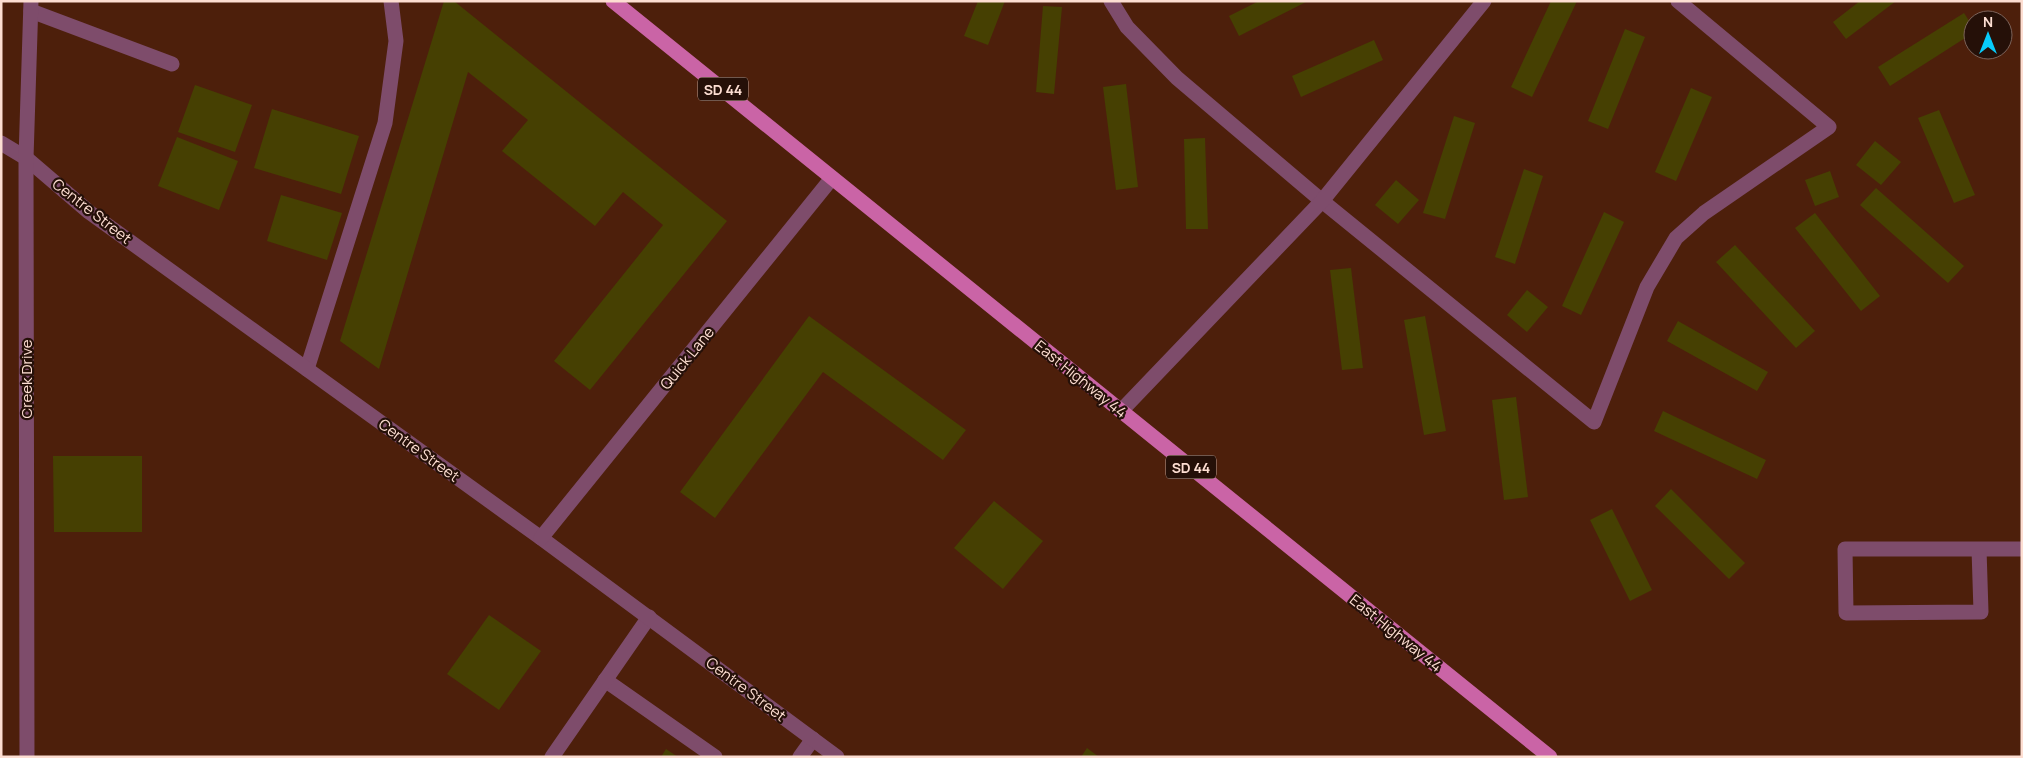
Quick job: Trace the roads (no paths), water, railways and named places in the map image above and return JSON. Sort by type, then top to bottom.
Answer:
[{"type":"main road","name":"East Highway 44","points":[[613,1],[1550,757]]},
{"type":"street","points":[[307,369],[385,123],[396,41],[391,1]]},
{"type":"street","points":[[1110,1],[1127,27],[1177,78],[1322,201],[1594,422],[1646,287],[1676,238],[1704,213],[1829,127],[1678,1]]},
{"type":"street","points":[[1121,411],[1322,201],[1484,1]]},
{"type":"street","points":[[31,6],[172,64]]},
{"type":"street","name":"Creek Drive","points":[[27,757],[26,158],[31,6]]},
{"type":"street","name":"Centre Street","points":[[1,143],[26,158],[89,212],[541,538],[837,757]]},
{"type":"street","name":"Quick Lane","points":[[541,538],[832,178]]},
{"type":"street","points":[[1979,549],[1980,612],[1846,613],[1845,549],[1979,549],[2022,549]]},
{"type":"street","points":[[552,757],[649,617]]},
{"type":"street","points":[[605,680],[714,757]]},
{"type":"street","points":[[800,757],[813,739]]}]
